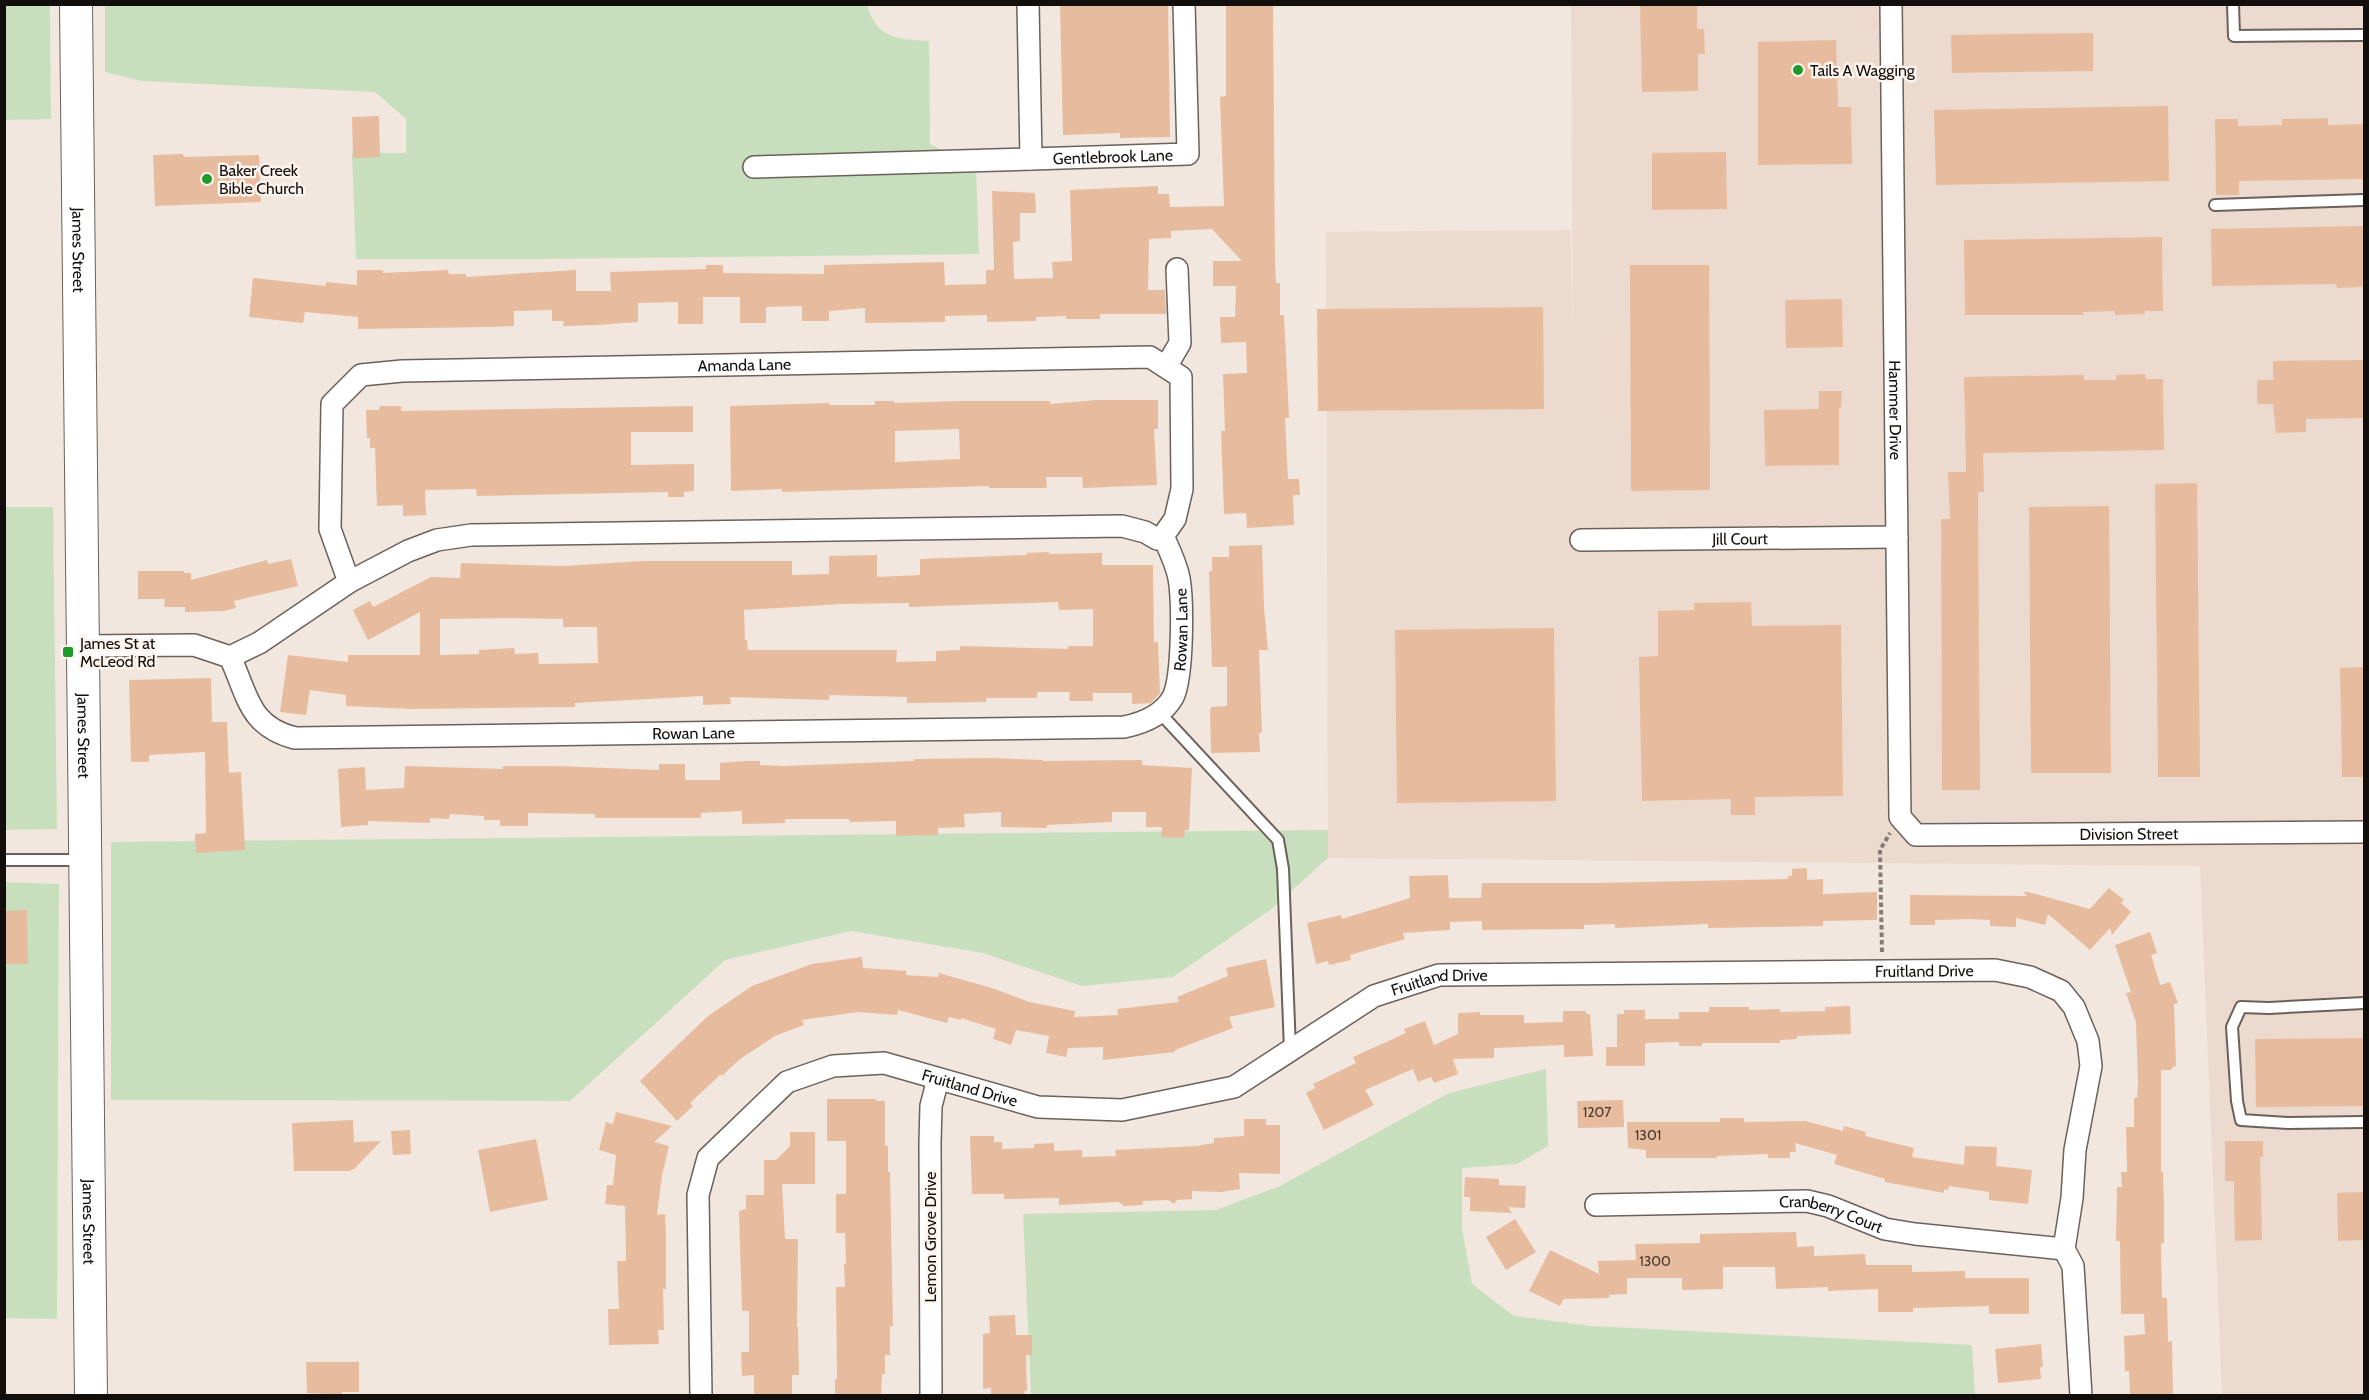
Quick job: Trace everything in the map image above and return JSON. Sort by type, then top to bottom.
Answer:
[{"type":"main road","name":"James Street","points":[[76,4],[91,1395]]},
{"type":"street","name":"Gentlebrook Lane","points":[[1028,4],[1032,159]]},
{"type":"street","name":"Gentlebrook Lane","points":[[754,166],[1188,154],[1184,4]]},
{"type":"street","name":"Hammer Drive","points":[[1891,4],[1900,817]]},
{"type":"street","points":[[83,646],[194,645],[230,657],[259,643],[349,582],[408,551],[437,540],[471,535],[1122,526],[1145,532],[1157,539],[1163,536],[1175,519],[1182,489],[1180,377],[1166,367],[1179,343],[1177,269]]},
{"type":"street","name":"Amanda Lane","points":[[349,582],[330,529],[332,404],[361,375],[402,371],[1150,357],[1166,367]]},
{"type":"street","name":"Rowan Lane","points":[[230,657],[242,682],[248,704],[257,718],[280,734],[295,738],[1124,727],[1143,723],[1160,712],[1172,697],[1180,679],[1179,580],[1163,536]]},
{"type":"street","name":"Jill Court","points":[[1581,540],[1898,537]]},
{"type":"street","name":"Division Street","points":[[1900,817],[1916,835],[2364,832]]},
{"type":"street","name":"Fruitland Drive","points":[[701,1395],[698,1195],[708,1158],[787,1082],[833,1066],[884,1063],[1038,1107],[1122,1110],[1234,1087],[1374,996],[1439,975],[1995,970],[2030,977],[2061,991],[2074,1007],[2088,1041],[2091,1066],[2075,1150],[2072,1198],[2064,1249],[2073,1266],[2081,1395]]},
{"type":"street","name":"Lemon Grove Drive","points":[[932,1395],[930,1143],[931,1106],[938,1079]]},
{"type":"street","name":"Cranberry Court","points":[[1596,1205],[1807,1201],[1828,1206],[1885,1229],[2064,1249]]},
{"type":"lane","points":[[2233,4],[2234,36],[2364,35]]},
{"type":"lane","points":[[2215,205],[2364,200]]},
{"type":"lane","points":[[1160,712],[1278,840],[1283,869],[1290,1050]]},
{"type":"lane","points":[[4,860],[86,860]]},
{"type":"lane","points":[[2364,1003],[2269,1008],[2241,1006],[2232,1027],[2237,1101],[2241,1120],[2288,1123],[2364,1122]]},
{"type":"path","points":[[1882,971],[1880,850],[1900,817]]},
{"type":"shaded area","points":[[1571,5],[2364,5],[2364,1395],[2222,1395],[2200,866],[1328,858],[1326,232],[1571,230],[1573,380]]},
{"type":"green space","points":[[4,5],[50,5],[51,119],[5,120]]},
{"type":"green space","points":[[105,5],[867,5],[876,25],[883,31],[898,38],[929,41],[930,144],[976,168],[979,254],[356,259],[352,153],[406,153],[406,119],[375,92],[141,81],[105,72]]},
{"type":"green space","points":[[5,507],[53,507],[57,829],[5,830]]},
{"type":"green space","points":[[1328,830],[1328,858],[1270,910],[1173,977],[1082,986],[983,953],[851,931],[725,960],[570,1101],[111,1100],[111,842]]},
{"type":"green space","points":[[5,882],[59,884],[57,1319],[5,1318]]},
{"type":"green space","points":[[1546,1069],[1548,1146],[1517,1164],[1462,1168],[1462,1228],[1472,1284],[1514,1316],[1591,1326],[1972,1345],[1975,1395],[1031,1395],[1023,1214],[1216,1210],[1280,1186],[1449,1093]]},
{"type":"building","points":[[1060,4],[1168,4],[1170,137],[1120,138],[1120,133],[1063,135]]},
{"type":"building","points":[[1226,4],[1273,4],[1275,261],[1276,283],[1280,283],[1280,315],[1284,315],[1289,418],[1285,418],[1288,479],[1299,479],[1300,495],[1293,495],[1294,525],[1247,528],[1246,513],[1224,514],[1221,431],[1225,431],[1223,374],[1247,373],[1246,342],[1221,343],[1220,317],[1235,317],[1236,286],[1213,286],[1213,261],[1242,261],[1212,229],[1171,231],[1171,238],[1149,239],[1148,290],[1165,290],[1166,314],[1100,314],[1100,319],[1066,319],[1066,316],[1036,317],[1036,321],[987,322],[987,315],[945,316],[945,322],[865,323],[865,308],[829,311],[829,321],[802,321],[802,306],[766,307],[766,323],[740,323],[740,297],[703,297],[703,324],[678,324],[678,302],[638,303],[638,322],[597,325],[563,326],[564,321],[552,321],[552,310],[514,311],[514,326],[488,327],[358,329],[358,317],[305,312],[303,323],[249,317],[253,278],[326,286],[326,282],[357,285],[357,270],[383,270],[383,273],[448,270],[449,274],[466,274],[466,277],[576,270],[576,291],[611,291],[610,272],[706,269],[706,265],[723,265],[723,273],[824,274],[824,265],[944,262],[945,285],[986,284],[986,270],[994,270],[992,191],[1035,193],[1036,213],[1020,213],[1020,241],[1013,242],[1014,279],[1053,278],[1052,262],[1072,261],[1070,190],[1158,186],[1158,194],[1169,194],[1170,207],[1224,206],[1220,97],[1226,96]]},
{"type":"building","points":[[1640,4],[1697,4],[1697,29],[1704,29],[1705,54],[1698,54],[1698,91],[1642,92]]},
{"type":"building","points":[[2093,33],[2093,71],[1952,73],[1951,35]]},
{"type":"building","points":[[1836,40],[1838,107],[1851,107],[1852,164],[1758,165],[1758,42]]},
{"type":"building","points":[[2168,106],[2169,181],[1936,185],[1934,110]]},
{"type":"building","points":[[379,116],[380,157],[353,158],[352,117]]},
{"type":"building","points":[[2328,118],[2328,125],[2364,124],[2364,179],[2239,181],[2239,195],[2216,195],[2215,119],[2238,119],[2238,126],[2282,125],[2282,119]]},
{"type":"building","points":[[1726,152],[1727,209],[1652,210],[1652,153]]},
{"type":"building","name":"Baker Creek Bible Church","points":[[183,154],[184,157],[259,155],[261,202],[155,206],[153,155]]},
{"type":"building","points":[[2363,226],[2363,285],[2361,287],[2337,288],[2336,284],[2212,286],[2211,229]]},
{"type":"building","points":[[2162,237],[2163,311],[2115,315],[2115,311],[2083,312],[2083,315],[1965,315],[1964,240]]},
{"type":"building","points":[[1630,265],[1709,265],[1710,490],[1631,491]]},
{"type":"building","points":[[1842,299],[1843,347],[1786,348],[1785,300]]},
{"type":"building","points":[[1543,307],[1544,409],[1318,411],[1317,309]]},
{"type":"building","points":[[2364,360],[2364,418],[2306,419],[2306,432],[2276,433],[2273,404],[2257,404],[2257,380],[2273,380],[2273,361]]},
{"type":"building","points":[[2145,374],[2146,379],[2163,379],[2164,450],[1983,453],[1984,492],[1978,492],[1980,790],[1942,790],[1941,519],[1950,519],[1948,472],[1966,472],[1964,377],[2084,375],[2084,380],[2116,380],[2116,375]]},
{"type":"building","points":[[1819,391],[1842,391],[1841,408],[1839,408],[1839,465],[1765,466],[1764,410],[1819,409]]},
{"type":"building","points":[[1097,400],[1158,400],[1158,429],[1154,429],[1157,485],[1083,488],[1082,477],[1046,477],[1047,488],[989,488],[989,486],[782,492],[782,489],[731,491],[730,406],[829,403],[829,405],[875,405],[875,401],[894,401],[894,403],[1050,401],[1050,404]],"holes":[[[959,429],[960,459],[895,462],[895,431]]]},
{"type":"building","points":[[380,406],[401,406],[401,411],[693,406],[693,432],[631,432],[631,465],[694,464],[694,491],[684,492],[684,497],[668,497],[668,492],[477,496],[476,489],[425,490],[426,515],[403,516],[403,505],[377,506],[375,448],[370,448],[370,438],[367,438],[366,410],[379,410]]},
{"type":"building","points":[[2197,483],[2200,777],[2158,777],[2155,484]]},
{"type":"building","points":[[2109,506],[2111,773],[2031,773],[2029,507]]},
{"type":"building","points":[[1262,545],[1268,650],[1259,650],[1262,733],[1259,733],[1260,752],[1211,753],[1211,707],[1227,706],[1227,667],[1212,667],[1209,571],[1212,571],[1212,557],[1229,557],[1229,546]]},
{"type":"building","points":[[1026,553],[1102,553],[1102,565],[1153,565],[1154,642],[1158,642],[1160,693],[1151,703],[1132,704],[1132,693],[1093,693],[1093,701],[1069,701],[1070,692],[1037,692],[1037,698],[986,698],[986,702],[907,703],[907,697],[829,695],[829,700],[730,697],[731,704],[703,705],[703,696],[575,703],[575,707],[412,709],[346,706],[346,695],[310,690],[306,715],[280,712],[288,655],[348,662],[348,655],[420,655],[420,612],[368,640],[353,610],[370,601],[373,607],[431,577],[460,578],[461,563],[563,566],[643,561],[792,561],[792,575],[829,574],[829,556],[877,555],[877,577],[920,575],[920,559],[1027,555]],"holes":[[[1058,602],[1059,610],[1093,609],[1093,646],[1068,646],[1068,649],[960,646],[960,650],[936,651],[936,661],[896,662],[897,650],[748,650],[747,640],[745,640],[744,610],[842,604],[909,603],[909,607]],[[440,619],[563,619],[563,627],[597,627],[598,663],[539,664],[538,653],[515,654],[514,648],[479,650],[479,654],[440,655]]]},
{"type":"building","points":[[291,559],[298,586],[234,601],[236,608],[224,611],[185,612],[185,607],[164,607],[165,599],[138,599],[138,571],[184,571],[184,573],[191,573],[191,580],[267,560],[268,564]]},
{"type":"building","points":[[1751,602],[1752,626],[1841,625],[1843,796],[1755,797],[1755,815],[1731,815],[1731,799],[1642,801],[1639,657],[1658,656],[1658,611],[1694,610],[1694,603]]},
{"type":"building","points":[[1554,628],[1556,801],[1397,803],[1395,630]]},
{"type":"building","points":[[2364,667],[2364,777],[2342,777],[2340,668]]},
{"type":"building","points":[[211,678],[212,722],[227,722],[229,773],[241,772],[245,850],[196,853],[195,834],[206,833],[205,752],[149,755],[149,762],[131,762],[129,680]]},
{"type":"building","points":[[990,758],[1043,761],[1142,760],[1142,765],[1192,768],[1189,830],[1185,830],[1184,838],[1161,837],[1162,827],[1146,827],[1146,812],[1112,812],[1112,822],[1047,825],[1047,828],[1001,827],[1001,812],[964,814],[965,827],[938,828],[938,835],[896,836],[896,821],[850,822],[849,819],[785,819],[785,823],[742,824],[742,811],[701,813],[701,818],[595,818],[595,814],[528,813],[528,826],[500,826],[500,820],[484,820],[484,816],[450,814],[449,819],[430,818],[430,823],[368,821],[368,825],[341,827],[338,769],[365,767],[366,790],[404,788],[405,766],[503,769],[503,766],[555,766],[659,770],[659,764],[685,764],[685,780],[720,780],[720,763],[744,761],[760,761],[760,765],[784,766],[914,761],[914,759]]},
{"type":"building","points":[[1807,868],[1807,880],[1823,879],[1823,894],[1877,892],[1877,920],[1823,921],[1823,926],[1708,928],[1708,924],[1615,928],[1615,924],[1584,925],[1584,929],[1482,930],[1482,921],[1450,922],[1450,930],[1403,933],[1405,939],[1350,955],[1351,960],[1329,965],[1328,961],[1316,964],[1307,923],[1341,915],[1342,919],[1410,898],[1409,876],[1448,875],[1449,898],[1481,898],[1482,883],[1788,879],[1788,876],[1792,876],[1792,869]]},
{"type":"building","points":[[2109,888],[2124,900],[2121,903],[2131,912],[2112,935],[2110,928],[2090,950],[2048,914],[2045,925],[2016,918],[2016,927],[1990,926],[1990,920],[1970,919],[1935,920],[1935,925],[1910,925],[1910,895],[2027,896],[2023,892],[2028,892],[2090,909]]},
{"type":"building","points":[[27,910],[28,964],[6,964],[4,911]]},
{"type":"building","points":[[2150,932],[2157,953],[2151,955],[2160,985],[2170,982],[2178,1003],[2174,1004],[2176,1066],[2172,1067],[2172,1070],[2161,1070],[2161,1172],[2163,1172],[2164,1206],[2164,1243],[2161,1243],[2162,1298],[2167,1298],[2168,1342],[2172,1341],[2173,1395],[2130,1395],[2129,1371],[2125,1371],[2124,1336],[2145,1334],[2144,1314],[2121,1314],[2120,1241],[2116,1241],[2117,1187],[2122,1187],[2121,1172],[2127,1172],[2126,1127],[2134,1127],[2134,1098],[2137,1098],[2138,1083],[2136,1022],[2126,993],[2131,992],[2115,945]]},
{"type":"building","points":[[862,957],[863,968],[906,971],[906,975],[938,977],[939,973],[995,989],[1029,1002],[1075,1011],[1074,1017],[1118,1015],[1117,1009],[1179,1002],[1177,997],[1228,976],[1226,968],[1266,959],[1275,1007],[1229,1017],[1233,1028],[1175,1050],[1175,1052],[1103,1060],[1103,1047],[1068,1048],[1066,1057],[1046,1053],[1049,1036],[1016,1030],[1011,1045],[993,1039],[996,1029],[961,1018],[961,1020],[949,1017],[947,1023],[898,1010],[897,1015],[858,1012],[802,1020],[804,1025],[775,1036],[740,1059],[722,1076],[721,1074],[690,1103],[693,1106],[677,1121],[640,1081],[708,1016],[752,986],[812,964]]},
{"type":"building","points":[[1850,1006],[1851,1034],[1797,1036],[1797,1039],[1780,1040],[1780,1043],[1702,1043],[1702,1046],[1679,1046],[1679,1042],[1645,1043],[1645,1066],[1606,1066],[1606,1047],[1617,1047],[1617,1014],[1624,1014],[1624,1010],[1645,1010],[1645,1019],[1679,1019],[1679,1012],[1709,1012],[1709,1007],[1749,1007],[1749,1010],[1780,1009],[1780,1012],[1825,1011],[1825,1007]]},
{"type":"building","points":[[1563,1011],[1586,1011],[1586,1014],[1590,1014],[1593,1056],[1564,1057],[1564,1045],[1494,1048],[1494,1058],[1453,1059],[1458,1074],[1434,1083],[1431,1077],[1418,1082],[1413,1069],[1365,1090],[1374,1105],[1324,1130],[1306,1093],[1315,1088],[1313,1084],[1356,1063],[1353,1057],[1406,1033],[1404,1029],[1425,1021],[1434,1045],[1458,1034],[1458,1013],[1524,1015],[1524,1023],[1563,1022]]},
{"type":"building","points":[[2364,1038],[2364,1106],[2256,1107],[2255,1039]]},
{"type":"building","points":[[827,1099],[885,1101],[885,1146],[888,1146],[888,1172],[890,1172],[893,1326],[890,1326],[890,1355],[885,1355],[885,1374],[882,1374],[881,1395],[835,1395],[835,1379],[837,1379],[836,1287],[845,1287],[844,1264],[846,1264],[845,1233],[836,1233],[836,1194],[846,1194],[846,1141],[827,1141]]},
{"type":"building","points":[[1623,1100],[1624,1127],[1578,1128],[1577,1101]]},
{"type":"building","points":[[616,1112],[672,1126],[654,1142],[669,1146],[657,1215],[665,1214],[666,1236],[666,1289],[663,1289],[664,1330],[658,1330],[659,1344],[609,1345],[608,1309],[619,1309],[617,1261],[626,1261],[625,1206],[605,1204],[607,1185],[613,1185],[616,1155],[599,1150],[606,1122],[613,1124]]},
{"type":"building","points":[[1720,1118],[1744,1118],[1744,1122],[1805,1121],[1843,1131],[1844,1126],[1866,1132],[1865,1136],[1914,1148],[1912,1157],[1964,1165],[1965,1146],[1997,1147],[1996,1166],[2032,1170],[2028,1204],[1989,1200],[1989,1192],[1949,1186],[1948,1190],[1944,1189],[1944,1193],[1885,1182],[1885,1179],[1834,1164],[1837,1155],[1795,1143],[1796,1152],[1790,1152],[1790,1158],[1768,1158],[1768,1154],[1717,1156],[1717,1158],[1646,1158],[1646,1150],[1628,1148],[1627,1122],[1720,1122]]},
{"type":"building","points":[[1244,1119],[1266,1119],[1266,1125],[1280,1125],[1280,1174],[1239,1173],[1240,1189],[1221,1192],[1192,1191],[1192,1199],[1177,1200],[1174,1204],[1168,1200],[1143,1201],[1143,1205],[1124,1206],[1119,1202],[1059,1205],[1059,1198],[1004,1199],[1004,1194],[972,1194],[970,1136],[994,1136],[994,1142],[1002,1142],[1002,1149],[1034,1148],[1034,1144],[1054,1143],[1054,1151],[1082,1150],[1082,1157],[1116,1156],[1115,1150],[1197,1146],[1214,1143],[1214,1138],[1244,1136]]},
{"type":"building","points":[[353,1120],[354,1142],[381,1141],[354,1169],[349,1171],[294,1171],[292,1123]]},
{"type":"building","points":[[410,1130],[411,1154],[393,1155],[391,1131]]},
{"type":"building","points":[[790,1132],[815,1132],[815,1184],[782,1184],[785,1239],[798,1239],[799,1375],[792,1375],[792,1395],[754,1395],[754,1375],[742,1376],[741,1352],[749,1352],[749,1311],[742,1311],[739,1211],[746,1209],[746,1195],[764,1195],[764,1160],[776,1160],[790,1146]]},
{"type":"building","points":[[536,1139],[548,1200],[490,1212],[478,1150]]},
{"type":"building","points":[[2225,1141],[2263,1141],[2263,1157],[2260,1157],[2262,1240],[2235,1241],[2234,1181],[2225,1181]]},
{"type":"building","points":[[1465,1177],[1499,1179],[1499,1185],[1526,1186],[1525,1208],[1508,1207],[1512,1213],[1470,1211],[1470,1197],[1464,1197]]},
{"type":"building","points":[[2364,1192],[2364,1240],[2338,1241],[2337,1193]]},
{"type":"building","points":[[1515,1219],[1536,1252],[1506,1270],[1486,1237]]},
{"type":"building","points":[[1796,1232],[1797,1247],[1814,1246],[1814,1256],[1865,1254],[1866,1265],[1912,1265],[1912,1272],[1965,1271],[1965,1278],[2029,1278],[2029,1314],[1989,1314],[1989,1306],[1913,1308],[1913,1312],[1878,1312],[1878,1289],[1828,1291],[1828,1287],[1776,1289],[1775,1267],[1723,1267],[1723,1289],[1682,1290],[1682,1278],[1627,1278],[1627,1294],[1609,1295],[1609,1298],[1564,1299],[1560,1306],[1529,1291],[1550,1250],[1599,1274],[1598,1261],[1636,1260],[1635,1244],[1700,1243],[1700,1234]]},
{"type":"building","points":[[1015,1315],[1016,1335],[1032,1335],[1032,1355],[1026,1355],[1027,1391],[1024,1391],[1025,1395],[991,1395],[991,1388],[983,1389],[983,1334],[990,1333],[989,1316]]},
{"type":"building","points":[[2041,1344],[2043,1367],[2040,1367],[2041,1379],[1998,1383],[1995,1349]]},
{"type":"building","points":[[306,1362],[359,1362],[359,1392],[342,1392],[342,1395],[307,1393]]},
{"type":"place","name":"Tails A Wagging","points":[[1798,70]]},
{"type":"place","name":"Baker Creek Bible Church","points":[[207,179]]},
{"type":"place","name":"James St at McLeod Rd","points":[[68,652]]}]
